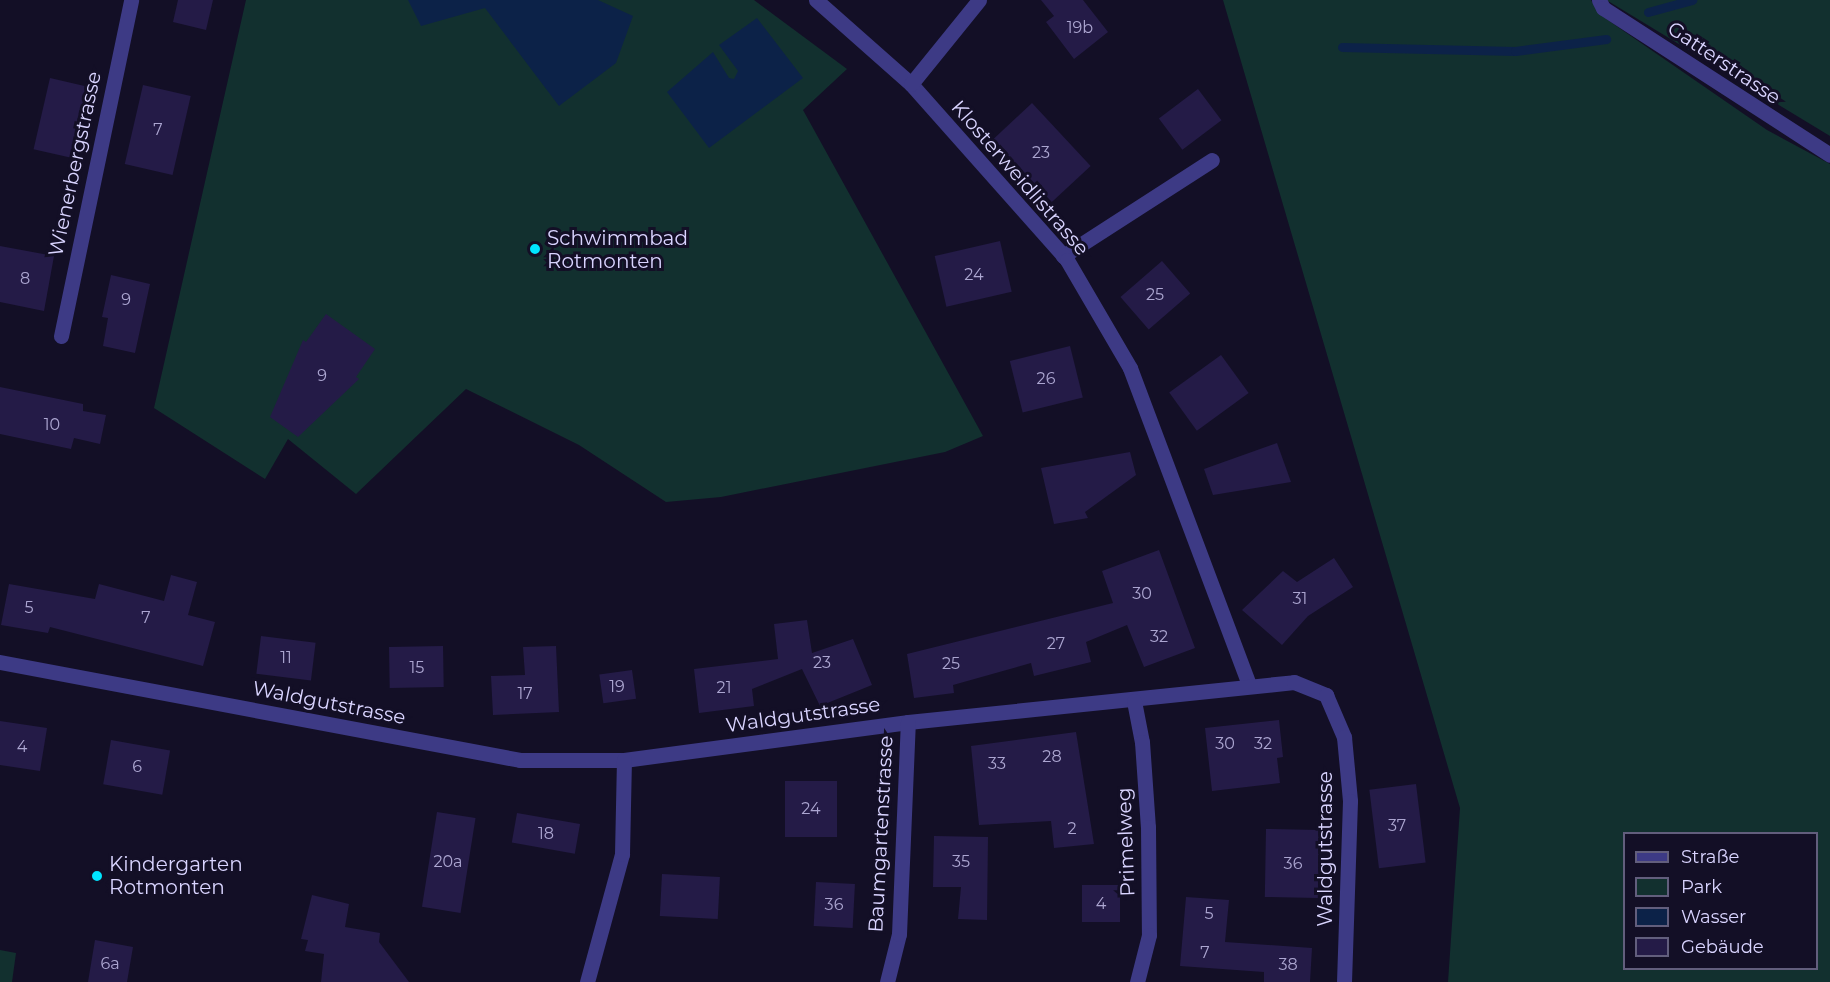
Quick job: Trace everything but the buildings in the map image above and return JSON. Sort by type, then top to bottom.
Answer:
[{"type":"street","name":"Wienerbergstrasse","points":[[61,336],[131,0]]},
{"type":"street","name":"Klosterweidlistrasse","points":[[816,0],[911,84],[1063,255],[1130,368],[1249,685]]},
{"type":"street","points":[[911,84],[979,0]]},
{"type":"street","name":"Gatterstrasse","points":[[1599,0],[1604,8],[1830,154]]},
{"type":"street","points":[[1063,255],[1212,160]]},
{"type":"street","name":"Waldgutstrasse","points":[[0,662],[520,760],[624,760],[908,722],[1134,701],[1249,685],[1294,682],[1326,695],[1344,736],[1350,801],[1344,982]]},
{"type":"street","name":"Primelweg","points":[[1134,701],[1142,742],[1148,851],[1149,935],[1137,982]]},
{"type":"street","name":"Baumgartenstrasse","points":[[887,982],[899,934],[908,722]]},
{"type":"street","points":[[587,982],[622,854],[624,760]]},
{"type":"green space","name":"Schwimmbad Rotmonten","points":[[246,0],[754,0],[847,69],[803,110],[983,436],[945,452],[721,497],[666,502],[579,445],[466,389],[356,494],[288,439],[265,479],[154,408]]},
{"type":"green space","points":[[1223,0],[1591,0],[1599,14],[1767,130],[1830,164],[1830,982],[1448,982],[1460,808]]},
{"type":"green space","points":[[1830,0],[1830,136],[1608,1]]},
{"type":"green space","points":[[0,950],[16,953],[12,982],[0,982]]},
{"type":"water","points":[[408,0],[598,0],[633,16],[616,63],[559,106],[485,8],[421,26]]},
{"type":"water","points":[[757,18],[803,78],[709,148],[667,92],[713,52],[729,78],[734,79],[738,71],[719,45]]},
{"type":"waterway","points":[[1648,12],[1692,0]]},
{"type":"waterway","points":[[1342,47],[1515,51],[1606,39]]},
{"type":"place","name":"Schwimmbad Rotmonten","points":[[535,249]]},
{"type":"place","name":"Kindergarten Rotmonten","points":[[97,876]]}]
